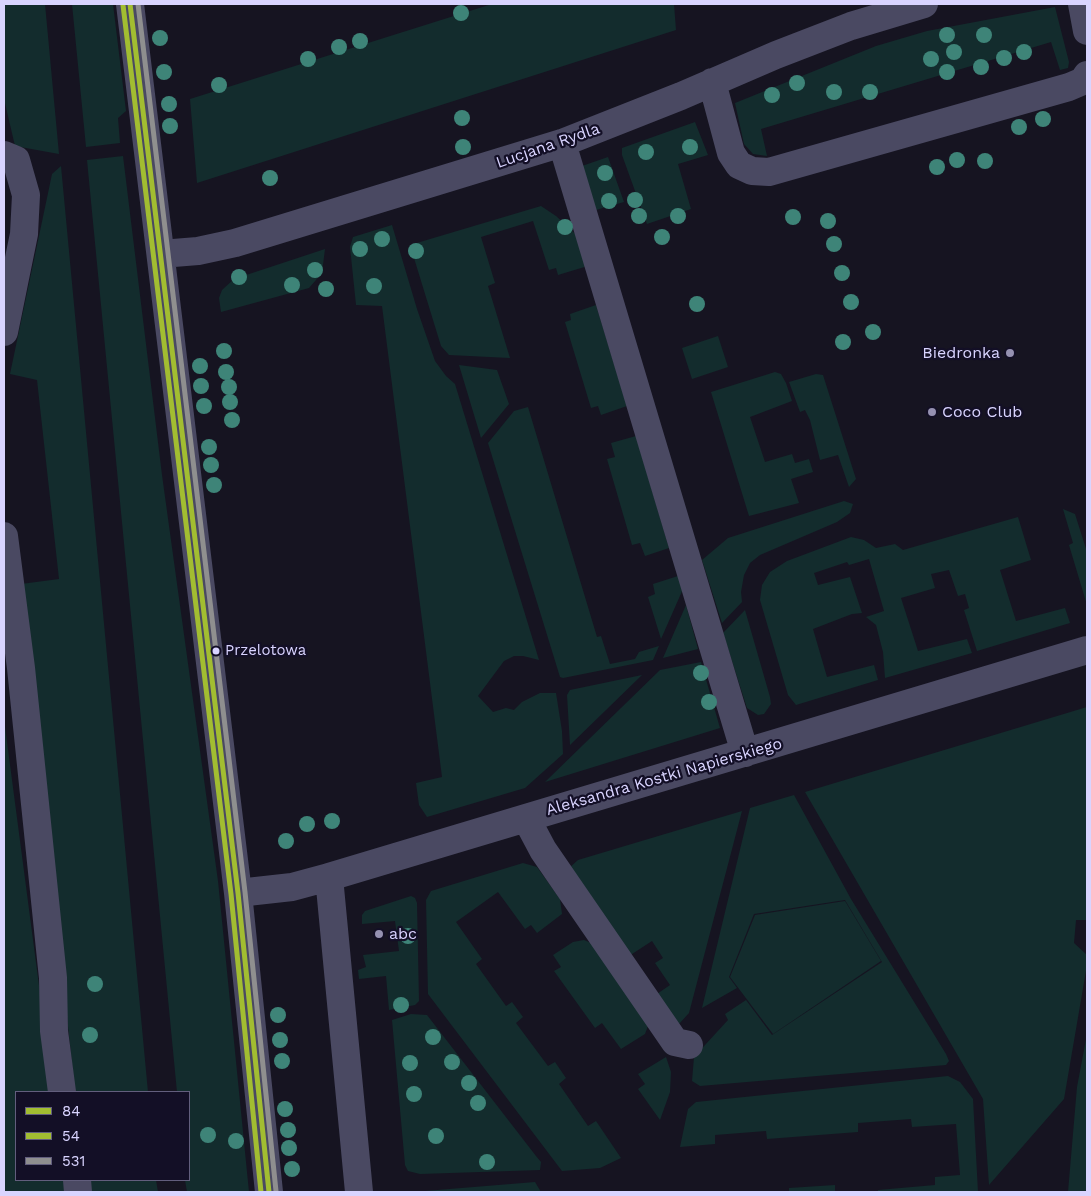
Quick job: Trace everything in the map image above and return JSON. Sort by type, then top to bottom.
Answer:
[{"type":"street","points":[[130,4],[162,254],[238,893],[269,1192]]},
{"type":"street","name":"Lucjana Rydla","points":[[162,254],[198,251],[235,243],[562,143],[776,55],[852,26],[924,4]]},
{"type":"street","points":[[1082,4],[1087,31]]},
{"type":"street","points":[[712,82],[731,153],[738,165],[752,171],[769,172],[1069,87],[1083,81],[1087,75]]},
{"type":"street","points":[[562,143],[745,754]]},
{"type":"street","points":[[4,155],[16,160],[26,195],[24,234],[4,332]]},
{"type":"street","points":[[4,536],[21,668],[53,978],[54,1031],[62,1091]]},
{"type":"street","name":"Aleksandra Kostki Napierskiego","points":[[238,893],[292,887],[329,877],[745,754],[1087,650]]},
{"type":"street","points":[[526,818],[543,850],[675,1042],[689,1045]]},
{"type":"street","points":[[329,877],[359,1192]]},
{"type":"green space","points":[[4,4],[45,4],[59,154],[15,146],[4,99]]},
{"type":"green space","points":[[72,4],[113,4],[126,111],[118,118],[120,143],[86,147]]},
{"type":"green space","points":[[492,4],[674,4],[676,30],[197,183],[190,99]]},
{"type":"green space","points":[[1055,7],[1069,62],[1068,68],[1060,70],[1051,42],[761,129],[767,156],[753,154],[744,144],[735,103],[876,46],[927,31]]},
{"type":"green space","points":[[695,122],[708,155],[678,164],[691,209],[647,224],[622,155],[622,148]]},
{"type":"green space","points":[[123,156],[162,475],[218,881],[249,1192],[187,1192],[185,1181],[190,1181],[190,1091],[177,1091],[87,160]]},
{"type":"green space","points":[[608,157],[624,202],[596,210],[582,166]]},
{"type":"green space","points":[[61,166],[148,1091],[75,1091],[21,584],[59,579],[37,380],[10,374],[52,174]]},
{"type":"green space","points":[[541,206],[556,216],[583,241],[591,265],[558,275],[556,268],[549,270],[533,221],[481,237],[495,283],[488,286],[510,358],[449,355],[441,346],[410,245]]},
{"type":"green space","points":[[392,225],[435,361],[446,376],[455,384],[539,660],[514,656],[504,661],[478,696],[493,712],[506,708],[514,710],[522,702],[540,693],[556,693],[562,731],[563,754],[525,788],[427,817],[419,805],[416,783],[442,777],[382,306],[356,305],[350,247],[353,237]]},
{"type":"green space","points":[[325,249],[322,273],[309,288],[221,312],[219,298],[222,290],[234,279]]},
{"type":"green space","points":[[596,305],[627,406],[601,415],[598,406],[591,408],[565,322],[571,320],[570,314]]},
{"type":"green space","points":[[718,336],[728,367],[692,379],[682,348]]},
{"type":"green space","points":[[459,365],[497,370],[509,404],[481,438]]},
{"type":"green space","points":[[775,372],[781,374],[792,401],[750,417],[765,462],[792,454],[795,463],[809,459],[813,472],[791,479],[799,503],[749,516],[711,392]]},
{"type":"green space","points":[[816,374],[823,375],[856,479],[849,487],[838,455],[820,460],[810,420],[805,410],[800,412],[789,382]]},
{"type":"green space","points":[[528,407],[597,637],[601,636],[610,664],[635,659],[639,652],[659,646],[653,660],[563,678],[560,677],[488,443],[514,411]]},
{"type":"green space","points":[[636,436],[669,548],[645,556],[640,543],[632,545],[607,459],[615,457],[611,443]]},
{"type":"green space","points":[[844,501],[853,504],[850,513],[837,522],[760,555],[750,563],[744,575],[741,592],[742,602],[722,623],[702,560],[728,538]]},
{"type":"green space","points":[[1063,509],[1075,514],[1087,552],[1087,605],[1069,545],[1073,543]]},
{"type":"green space","points":[[1018,517],[1031,560],[1000,570],[1016,621],[1065,608],[1070,623],[977,651],[964,610],[969,608],[965,594],[958,596],[949,570],[931,574],[935,588],[901,598],[918,651],[967,639],[972,653],[885,678],[883,652],[876,625],[866,617],[884,611],[869,559],[849,565],[847,562],[814,573],[818,585],[850,577],[862,613],[852,614],[813,629],[827,677],[874,665],[878,680],[796,705],[788,695],[760,600],[762,585],[770,572],[787,561],[851,537],[864,540],[876,548],[895,544],[903,550]]},
{"type":"green space","points":[[678,576],[683,589],[661,639],[648,597],[655,594],[653,584]]},
{"type":"green space","points":[[686,605],[698,649],[663,658]]},
{"type":"green space","points":[[745,610],[771,704],[764,714],[758,715],[747,708],[723,633]]},
{"type":"green space","points":[[701,662],[720,728],[545,782],[660,670]]},
{"type":"green space","points":[[642,675],[570,745],[567,695],[570,690]]},
{"type":"green space","points":[[1087,707],[1087,920],[1076,920],[1074,943],[1087,955],[1087,965],[1064,1099],[989,1185],[983,1099],[805,792]]},
{"type":"green space","points":[[4,719],[53,1091],[15,1091],[15,1181],[64,1181],[66,1192],[4,1192]]},
{"type":"green space","points":[[794,795],[851,899],[946,1054],[949,1061],[946,1065],[700,1086],[692,1081],[694,1057],[728,1020],[725,1014],[746,1000],[772,1035],[882,962],[845,900],[754,914],[729,977],[737,988],[702,1008],[750,808]]},
{"type":"green space","points":[[742,811],[689,1013],[679,1024],[657,994],[670,985],[655,963],[663,958],[652,941],[629,956],[568,869],[578,860]]},
{"type":"green space","points":[[523,863],[537,867],[560,899],[562,914],[537,933],[531,925],[525,929],[498,892],[456,922],[482,959],[476,964],[506,1006],[512,1002],[523,1017],[516,1023],[548,1066],[555,1062],[566,1078],[559,1084],[588,1126],[596,1121],[621,1158],[600,1168],[562,1171],[428,994],[426,900],[431,891]]},
{"type":"green space","points":[[411,896],[415,898],[417,903],[419,1001],[415,1005],[389,1010],[386,976],[359,979],[358,970],[366,967],[363,955],[399,951],[395,921],[362,924],[362,915],[365,911]]},
{"type":"green space","points":[[845,901],[881,961],[773,1034],[730,977],[755,915]]},
{"type":"green space","points":[[584,940],[591,943],[648,1026],[645,1034],[621,1049],[602,1023],[595,1028],[554,971],[561,967],[553,955],[573,942]]},
{"type":"green space","points":[[411,1014],[427,1015],[541,1162],[540,1170],[420,1174],[408,1171],[405,1165],[392,1020]]},
{"type":"green space","points":[[1087,1034],[1087,1192],[1068,1192],[1077,1087]]},
{"type":"green space","points":[[666,1057],[671,1072],[670,1092],[660,1120],[638,1089],[645,1084],[638,1074]]},
{"type":"green space","points":[[948,1076],[960,1082],[973,1099],[978,1192],[878,1192],[878,1190],[935,1185],[935,1177],[960,1175],[956,1124],[912,1127],[911,1119],[858,1123],[858,1132],[767,1139],[766,1131],[715,1135],[715,1144],[680,1147],[688,1109],[696,1102]]},
{"type":"green space","points":[[87,1181],[156,1181],[158,1192],[88,1192]]},
{"type":"green space","points":[[535,1182],[541,1192],[417,1192],[425,1191]]},
{"type":"green space","points":[[835,1185],[835,1192],[789,1192],[789,1188]]},
{"type":"transit line","name":"84","points":[[130,4],[238,893],[269,1192]]},
{"type":"transit line","name":"531","points":[[138,4],[245,892],[276,1191]]},
{"type":"transit line","name":"54","points":[[123,5],[231,894],[261,1192]]},
{"type":"place","name":"Biedronka","points":[[1010,353]]},
{"type":"place","name":"Coco Club","points":[[932,412]]},
{"type":"place","name":"Przelotowa","points":[[216,651]]},
{"type":"place","name":"abc","points":[[379,934]]}]
